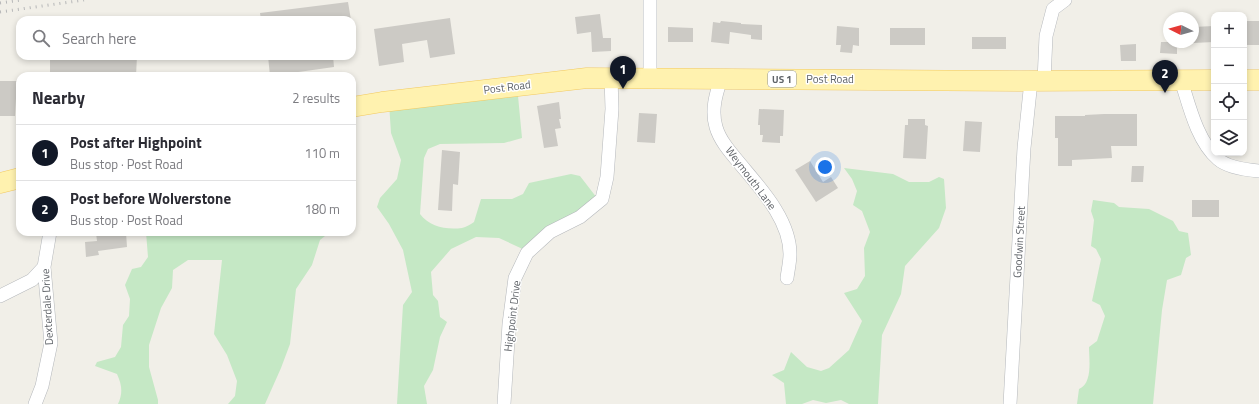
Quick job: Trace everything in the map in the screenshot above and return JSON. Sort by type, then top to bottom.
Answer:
[{"type":"main road","name":"Post Road","points":[[356,106],[587,78],[611,77],[1037,81],[1211,80]]},
{"type":"main road","points":[[1247,80],[1259,80]]},
{"type":"main road","points":[[0,184],[16,179]]},
{"type":"street","points":[[650,0],[650,78]]},
{"type":"street","name":"Goodwin Street","points":[[1010,404],[1024,148],[1046,36],[1053,9],[1065,0]]},
{"type":"street","name":"Highpoint Drive","points":[[504,404],[509,324],[515,278],[527,252],[550,232],[580,217],[602,199],[607,177],[612,109],[611,77]]},
{"type":"street","name":"Weymouth Lane","points":[[721,79],[715,98],[714,112],[716,126],[722,140],[769,198],[783,225],[788,238],[790,253],[787,278]]},
{"type":"street","points":[[1181,80],[1193,117],[1205,144],[1218,160],[1242,169],[1259,171]]},
{"type":"street","name":"Dexterdale Drive","points":[[35,404],[42,386],[50,343],[44,267],[49,236]]},
{"type":"street","points":[[0,296],[32,280],[44,267]]},
{"type":"green space","points":[[518,96],[522,138],[504,143],[440,144],[428,149],[424,158],[420,214],[433,225],[439,227],[462,228],[474,222],[481,199],[512,199],[523,194],[529,183],[571,174],[580,176],[597,198],[527,251],[499,238],[476,237],[451,249],[431,272],[433,295],[438,301],[440,317],[447,322],[440,337],[433,370],[424,386],[427,404],[397,404],[403,305],[412,292],[403,250],[389,224],[377,207],[380,198],[397,179],[401,160],[391,133],[389,103]]},
{"type":"green space","points":[[844,168],[893,174],[909,182],[929,182],[939,177],[944,179],[946,208],[939,228],[905,266],[901,294],[882,335],[878,404],[849,404],[841,400],[826,403],[813,400],[802,404],[786,404],[784,383],[772,375],[784,370],[791,352],[807,367],[821,371],[829,368],[849,350],[862,321],[844,293],[857,289],[865,276],[864,248],[870,232],[862,211],[853,205],[857,191],[852,179]]},
{"type":"green space","points":[[1093,200],[1114,203],[1119,207],[1149,209],[1173,221],[1179,231],[1188,233],[1191,255],[1186,258],[1181,275],[1167,280],[1162,310],[1153,404],[1077,404],[1079,389],[1086,382],[1088,376],[1090,364],[1089,347],[1097,341],[1105,316],[1100,305],[1092,301],[1101,259],[1096,249],[1091,246],[1094,220],[1091,211]]},
{"type":"green space","points":[[146,236],[325,236],[320,240],[312,265],[296,289],[290,344],[265,404],[228,404],[235,396],[237,381],[227,355],[214,334],[222,260],[188,260],[173,270],[172,288],[161,308],[149,345],[149,367],[158,404],[118,404],[121,396],[121,389],[117,374],[95,366],[97,362],[115,357],[121,347],[123,325],[129,316],[130,299],[125,285],[132,269],[141,267],[148,257]]},
{"type":"building","points":[[348,2],[350,16],[260,16],[260,13]]},
{"type":"building","points":[[600,14],[603,38],[611,38],[611,51],[592,52],[591,32],[577,34],[575,17]]},
{"type":"building","points":[[450,18],[455,54],[430,58],[427,40],[402,44],[404,62],[379,66],[374,29]]},
{"type":"building","points":[[721,21],[762,25],[762,40],[751,39],[751,35],[730,32],[729,44],[711,42],[713,22],[720,23]]},
{"type":"building","points":[[1247,21],[1259,21],[1259,45],[1247,45]]},
{"type":"building","points":[[837,26],[859,28],[859,46],[853,45],[852,53],[840,52],[841,45],[836,45]]},
{"type":"building","points":[[1211,26],[1211,42],[1199,43],[1199,27]]},
{"type":"building","points":[[668,27],[693,28],[693,42],[668,42]]},
{"type":"building","points":[[890,28],[925,28],[925,45],[890,45]]},
{"type":"building","points":[[972,37],[1006,37],[1006,49],[972,49]]},
{"type":"building","points":[[1161,42],[1163,42],[1163,48],[1177,48],[1177,54],[1160,53]]},
{"type":"building","points":[[1136,44],[1136,61],[1121,61],[1120,45]]},
{"type":"building","points":[[50,60],[137,60],[136,72],[50,72]]},
{"type":"building","points":[[268,60],[333,60],[334,67],[298,72],[270,72]]},
{"type":"building","points":[[0,81],[16,81],[15,116],[0,116]]},
{"type":"building","points":[[559,102],[561,119],[559,119],[561,128],[555,129],[558,146],[544,148],[537,106]]},
{"type":"building","points":[[759,109],[784,110],[783,136],[780,136],[780,143],[762,142],[763,135],[760,135],[760,125],[758,125]]},
{"type":"building","points":[[639,113],[657,114],[655,143],[637,142]]},
{"type":"building","points":[[1104,114],[1137,114],[1137,146],[1111,146],[1112,158],[1072,160],[1072,166],[1058,166],[1058,138],[1055,138],[1055,116],[1085,116]]},
{"type":"building","points":[[908,119],[925,119],[925,125],[928,126],[926,159],[903,158],[905,125],[908,125]]},
{"type":"building","points":[[965,121],[982,122],[980,152],[963,151]]},
{"type":"building","points":[[442,150],[460,152],[458,185],[453,184],[452,211],[438,210]]},
{"type":"building","points":[[810,161],[823,182],[831,177],[838,188],[816,202],[795,170]]},
{"type":"building","points":[[1132,166],[1144,166],[1143,182],[1131,182]]},
{"type":"building","points":[[1192,200],[1219,200],[1219,217],[1192,217]]},
{"type":"building","points":[[96,236],[126,236],[127,247],[98,251],[99,255],[86,257],[85,242],[97,241]]},
{"type":"railway","points":[[0,3],[21,0]]},
{"type":"railway","points":[[0,12],[84,0]]},
{"type":"place","name":"Post after Highpoint","points":[[623,89]]},
{"type":"place","name":"Post before Wolverstone","points":[[1165,93]]}]
